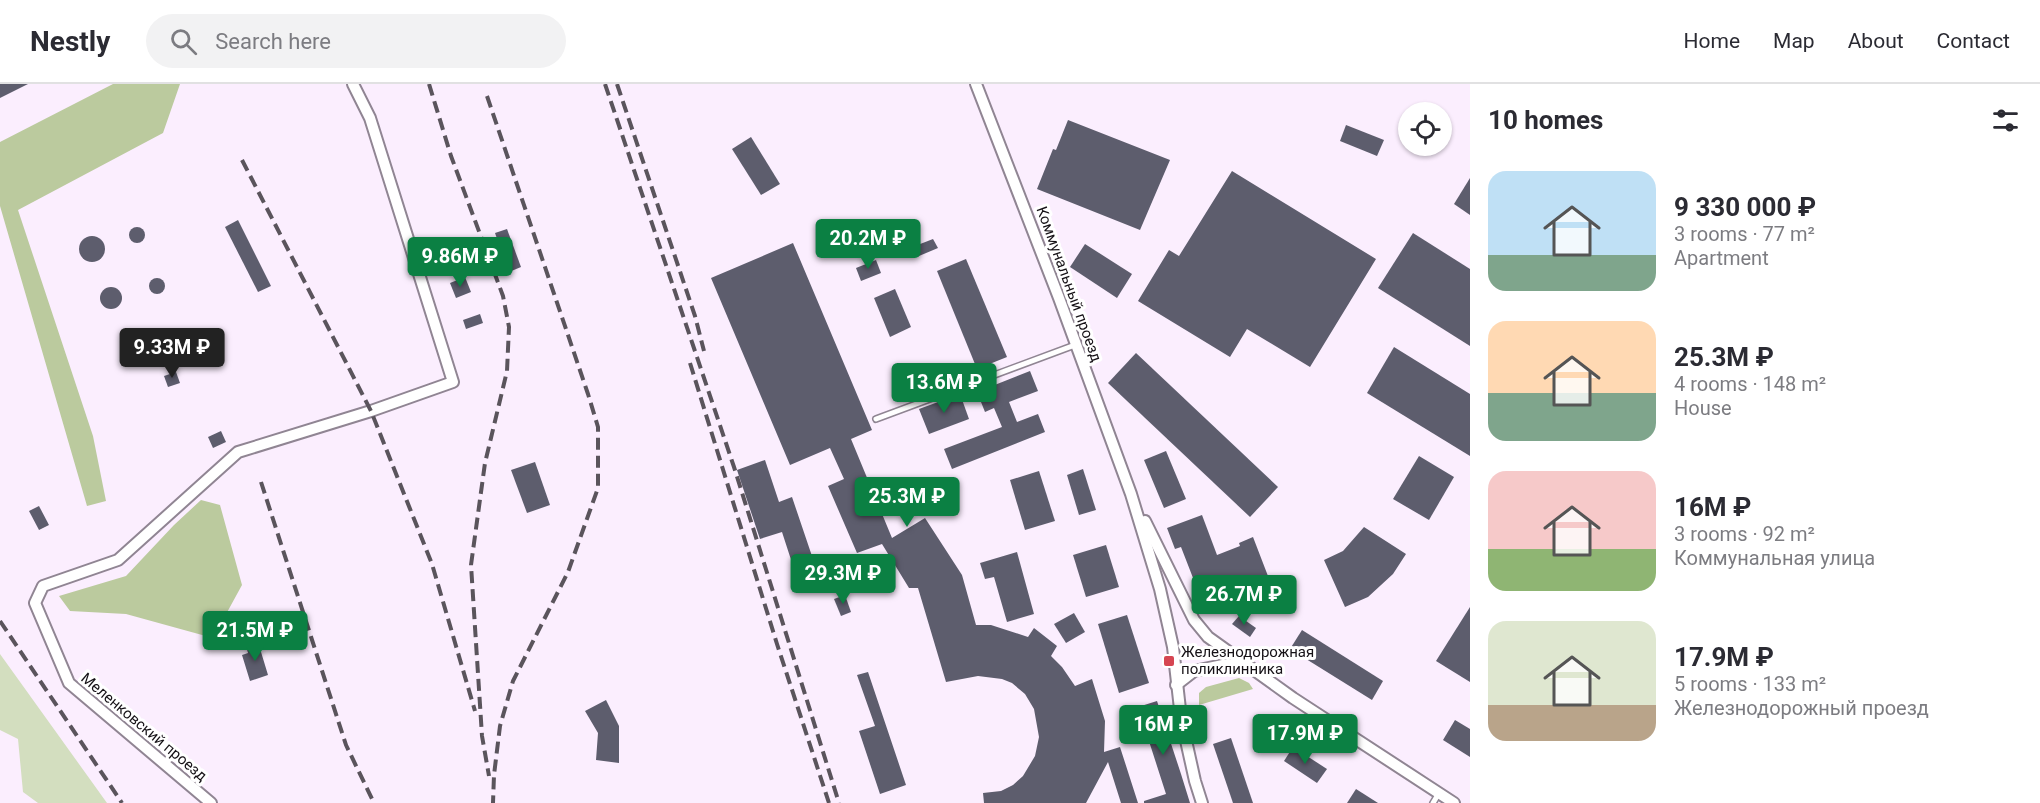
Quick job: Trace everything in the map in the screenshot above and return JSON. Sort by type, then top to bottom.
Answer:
[{"type":"street","name":"Меленковский проезд","points":[[211,803],[69,683],[35,603],[43,586],[118,560],[238,452],[371,411],[453,382],[370,118],[353,84]]},
{"type":"street","name":"Коммунальный проезд","points":[[976,84],[1059,298],[1131,494]]},
{"type":"street","points":[[1131,494],[1194,620],[1208,636],[1436,798],[1454,803]]},
{"type":"street","points":[[1131,494],[1160,589],[1173,647],[1181,718],[1202,803]]},
{"type":"street","points":[[1176,685],[1194,671],[1223,665],[1247,664]]},
{"type":"lane","points":[[876,418],[1075,345]]},
{"type":"green space","points":[[113,84],[180,84],[163,133],[18,210],[93,436],[106,501],[87,506],[0,206],[0,142]]},
{"type":"green space","points":[[201,500],[220,505],[242,585],[213,638],[126,614],[70,611],[59,596],[126,576]]},
{"type":"green space","points":[[0,654],[107,803],[38,803],[23,792],[18,739],[0,730]]},
{"type":"green space","points":[[1239,678],[1249,683],[1253,689],[1199,705],[1199,693],[1206,687]]},
{"type":"building","points":[[0,84],[28,84],[0,98]]},
{"type":"building","points":[[1068,120],[1170,160],[1140,230],[1037,189]]},
{"type":"building","points":[[1346,125],[1384,140],[1377,156],[1340,141]]},
{"type":"building","points":[[751,137],[780,184],[761,195],[732,149]]},
{"type":"building","points":[[1232,171],[1376,259],[1310,367],[1247,329],[1230,357],[1138,301],[1169,250],[1179,256]]},
{"type":"building","points":[[1470,178],[1470,215],[1454,204]]},
{"type":"building","points":[[238,220],[271,286],[258,292],[225,227]]},
{"type":"building","points":[[134,227],[140,227],[145,235],[143,241],[134,243],[129,238],[129,232]]},
{"type":"building","points":[[507,229],[521,267],[509,272],[495,233]]},
{"type":"building","points":[[1413,233],[1470,269],[1470,346],[1378,288]]},
{"type":"building","points":[[92,236],[101,240],[105,249],[101,258],[92,262],[83,258],[79,249],[83,240]]},
{"type":"building","points":[[933,239],[938,248],[919,256],[915,246]]},
{"type":"building","points":[[793,243],[872,430],[851,439],[892,538],[925,518],[962,575],[976,625],[991,625],[1028,637],[1034,628],[1057,646],[1051,656],[1075,686],[1092,679],[1105,721],[1104,752],[1120,747],[1138,803],[1121,803],[1108,762],[1086,803],[984,803],[983,793],[1001,791],[1013,785],[1023,776],[1035,756],[1039,737],[1034,709],[1025,694],[1012,683],[1002,679],[978,676],[946,682],[918,588],[909,588],[882,544],[857,553],[828,486],[844,479],[830,448],[790,465],[711,278]]},
{"type":"building","points":[[1085,244],[1132,274],[1117,298],[1070,267]]},
{"type":"building","points":[[966,259],[1007,357],[977,369],[937,271]]},
{"type":"building","points":[[876,260],[881,273],[861,281],[856,268]]},
{"type":"building","points":[[465,277],[471,292],[456,298],[450,283]]},
{"type":"building","points":[[154,278],[160,278],[165,286],[163,292],[154,294],[149,289],[149,283]]},
{"type":"building","points":[[111,287],[119,290],[122,298],[119,306],[111,309],[103,306],[100,298],[103,290]]},
{"type":"building","points":[[895,289],[911,327],[890,337],[874,298]]},
{"type":"building","points":[[480,314],[483,323],[466,329],[463,320]]},
{"type":"building","points":[[1394,347],[1470,394],[1470,456],[1367,393]]},
{"type":"building","points":[[1136,353],[1278,487],[1250,517],[1108,383]]},
{"type":"building","points":[[1030,371],[1038,391],[1009,402],[1017,422],[1038,414],[1045,432],[952,469],[944,449],[1002,427],[994,408],[985,412],[977,392]]},
{"type":"building","points":[[176,372],[180,383],[168,387],[164,376]]},
{"type":"building","points":[[960,394],[969,419],[929,434],[919,409]]},
{"type":"building","points":[[221,431],[226,442],[213,448],[208,437]]},
{"type":"building","points":[[1166,451],[1186,499],[1164,508],[1144,460]]},
{"type":"building","points":[[1419,456],[1454,477],[1429,520],[1393,499]]},
{"type":"building","points":[[765,460],[779,502],[792,497],[814,562],[794,569],[782,532],[760,539],[737,470]]},
{"type":"building","points":[[535,462],[550,505],[527,513],[511,470]]},
{"type":"building","points":[[1083,469],[1096,510],[1079,515],[1067,475]]},
{"type":"building","points":[[1039,471],[1055,521],[1025,530],[1010,480]]},
{"type":"building","points":[[39,506],[49,525],[39,530],[29,511]]},
{"type":"building","points":[[1202,515],[1217,555],[1240,546],[1239,543],[1253,537],[1273,589],[1207,614],[1181,547],[1175,549],[1167,528]]},
{"type":"building","points":[[1364,527],[1406,554],[1393,574],[1368,597],[1345,607],[1324,560],[1343,551]]},
{"type":"building","points":[[1106,545],[1119,587],[1086,597],[1073,555]]},
{"type":"building","points":[[1017,552],[1034,614],[1007,622],[994,577],[985,579],[980,563]]},
{"type":"building","points":[[845,595],[851,612],[841,616],[834,599]]},
{"type":"building","points":[[1470,607],[1470,682],[1436,661]]},
{"type":"building","points":[[1074,613],[1085,632],[1066,643],[1054,624]]},
{"type":"building","points":[[1127,615],[1149,683],[1119,693],[1098,624]]},
{"type":"building","points":[[1239,616],[1256,628],[1250,637],[1232,624]]},
{"type":"building","points":[[1302,630],[1383,681],[1372,700],[1290,649]]},
{"type":"building","points":[[258,642],[268,675],[250,681],[242,655],[248,653],[246,646]]},
{"type":"building","points":[[868,672],[906,785],[880,794],[859,731],[875,726],[857,675]]},
{"type":"building","points":[[606,700],[619,726],[619,763],[596,760],[598,733],[585,711]]},
{"type":"building","points":[[1157,701],[1190,803],[1144,803],[1144,801],[1166,794],[1138,707]]},
{"type":"building","points":[[1455,720],[1470,729],[1470,757],[1443,740]]},
{"type":"building","points":[[1231,738],[1253,803],[1233,803],[1213,744]]},
{"type":"building","points":[[1293,747],[1327,769],[1317,783],[1284,761]]},
{"type":"building","points":[[1356,789],[1378,803],[1347,803]]},
{"type":"railway","points":[[429,84],[451,156],[503,296],[509,327],[507,371],[485,463],[471,565],[482,736],[489,776]]},
{"type":"railway","points":[[605,84],[734,467],[839,803]]},
{"type":"railway","points":[[617,84],[695,316],[704,351]]},
{"type":"railway","points":[[487,96],[598,427],[598,488],[568,572],[513,681],[500,726],[493,803]]},
{"type":"railway","points":[[242,160],[371,411],[432,564],[475,711]]},
{"type":"railway","points":[[690,363],[829,803]]},
{"type":"railway","points":[[261,482],[346,745],[374,803]]},
{"type":"railway","points":[[0,621],[122,803]]},
{"type":"place","name":"Железнодорожная поликлинника","points":[[1169,661]]}]
